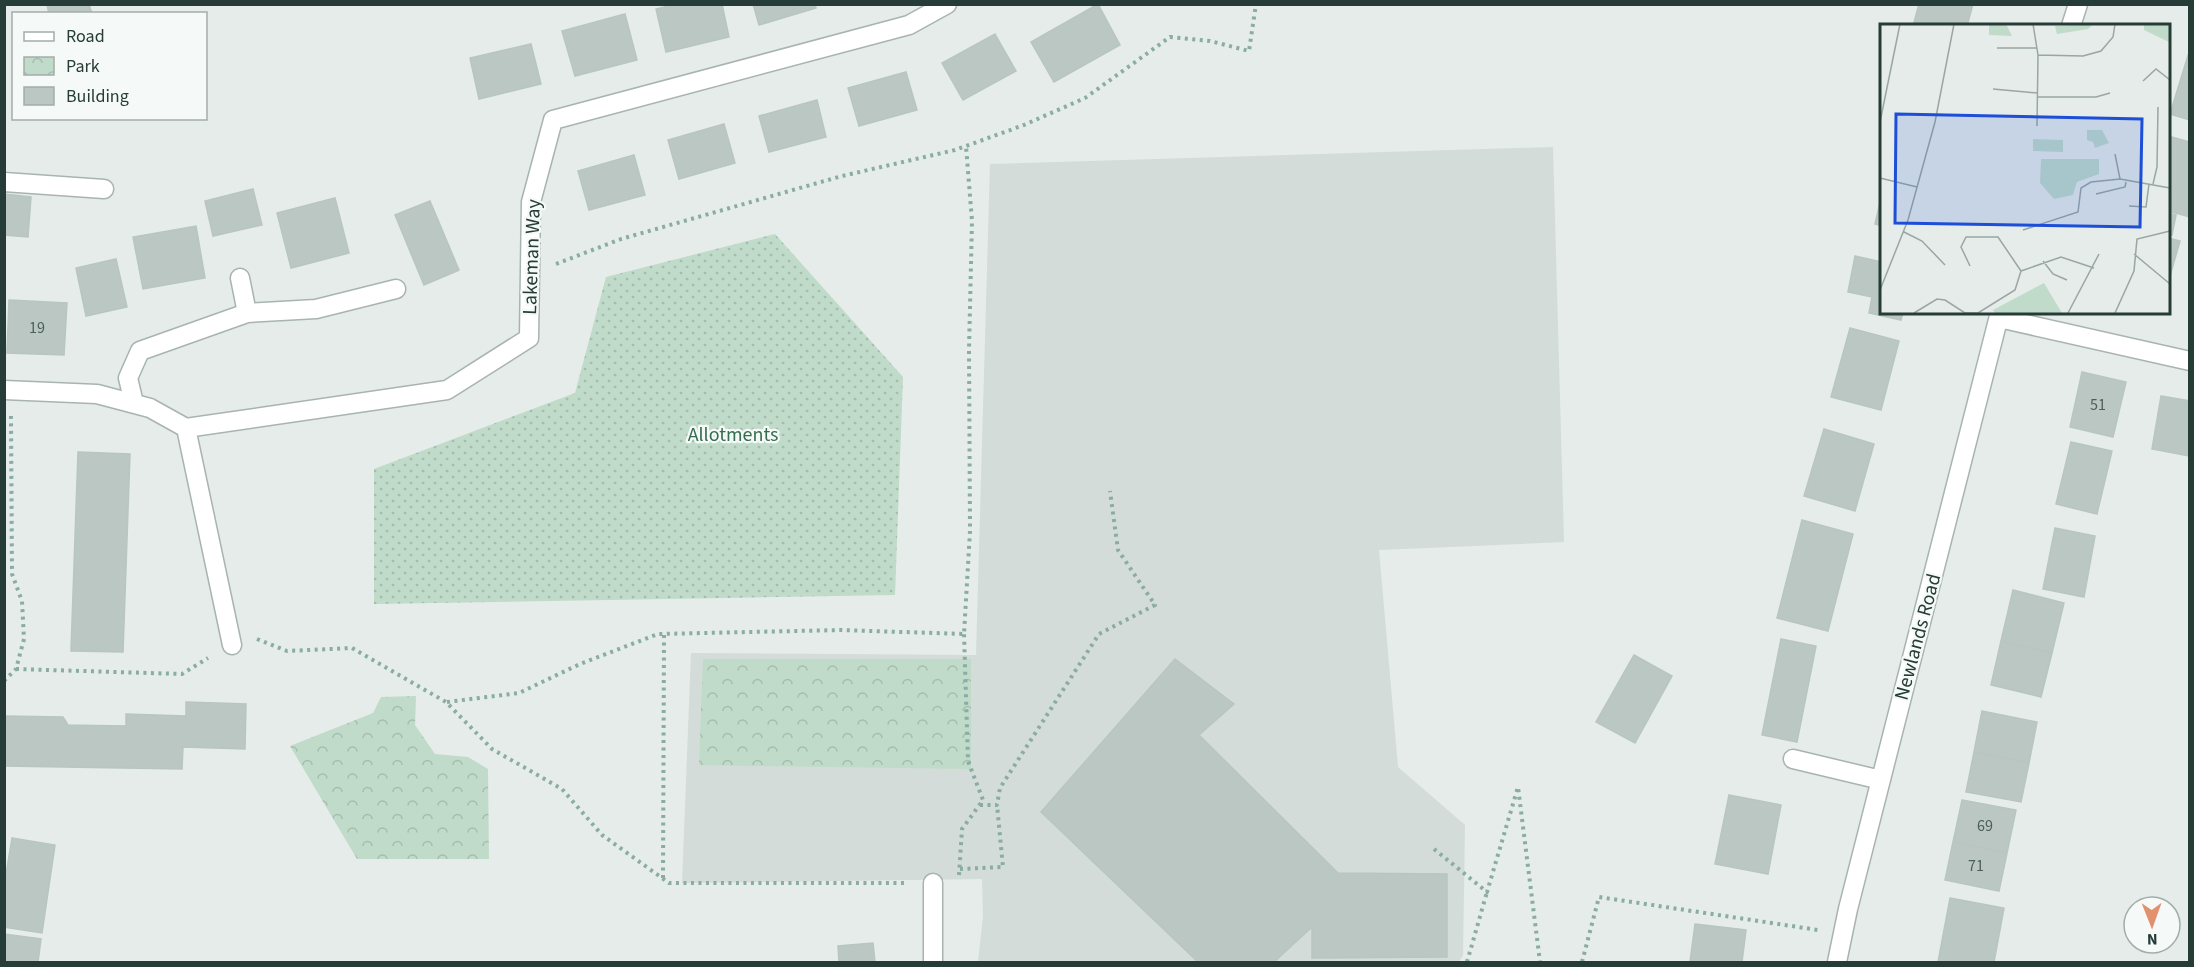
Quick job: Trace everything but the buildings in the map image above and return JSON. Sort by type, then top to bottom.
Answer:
[{"type":"street","name":"Lakeman Way","points":[[186,428],[447,390],[530,338],[531,202],[553,120],[909,25],[947,4]]},
{"type":"street","points":[[2073,24],[2078,4]]},
{"type":"street","points":[[4,182],[104,189]]},
{"type":"street","points":[[240,278],[247,313]]},
{"type":"street","points":[[134,403],[128,378],[140,351],[247,313],[316,309],[396,289]]},
{"type":"street","points":[[2000,315],[2190,361]]},
{"type":"street","name":"Newlands Road","points":[[1837,963],[1881,780],[2000,315]]},
{"type":"street","points":[[8,391],[97,394],[150,408],[186,428],[232,645]]},
{"type":"street","points":[[1793,759],[1881,780]]},
{"type":"street","points":[[933,883],[933,963]]},
{"type":"path","points":[[530,278],[562,261],[621,239],[842,176],[966,146],[1024,125],[1085,98],[1170,37],[1210,41],[1249,51],[1256,4]]},
{"type":"path","points":[[959,878],[962,829],[983,800],[968,761],[964,634],[970,531],[969,350],[972,221],[966,146]]},
{"type":"path","points":[[4,681],[16,669],[24,639],[22,601],[12,574],[8,391]]},
{"type":"path","points":[[960,868],[1002,867],[998,805],[1000,788],[1099,634],[1155,605],[1118,550],[1110,490]]},
{"type":"path","points":[[446,702],[519,693],[580,664],[658,634],[842,630],[964,634]]},
{"type":"path","points":[[663,879],[664,634]]},
{"type":"path","points":[[16,669],[182,674],[232,645],[256,639],[286,651],[352,648],[446,702],[492,749],[562,789],[602,835],[669,883],[933,883]]},
{"type":"path","points":[[1467,963],[1518,787],[1540,963]]},
{"type":"path","points":[[979,806],[998,805]]},
{"type":"path","points":[[1434,849],[1487,892]]},
{"type":"path","points":[[1582,963],[1599,897],[1843,934]]},
{"type":"shaded area","points":[[1553,147],[1564,542],[1379,550],[1398,767],[1465,825],[1463,955],[1459,962],[978,962],[983,916],[982,879],[682,883],[691,653],[976,655],[990,164]]},
{"type":"green space","name":"Allotments","points":[[775,234],[903,377],[895,595],[374,604],[374,469],[575,393],[606,277]]},
{"type":"green space","points":[[703,659],[971,659],[971,769],[699,765]]},
{"type":"green space","points":[[416,696],[415,725],[435,754],[468,757],[488,769],[489,859],[357,859],[290,746],[373,713],[381,697]]}]
